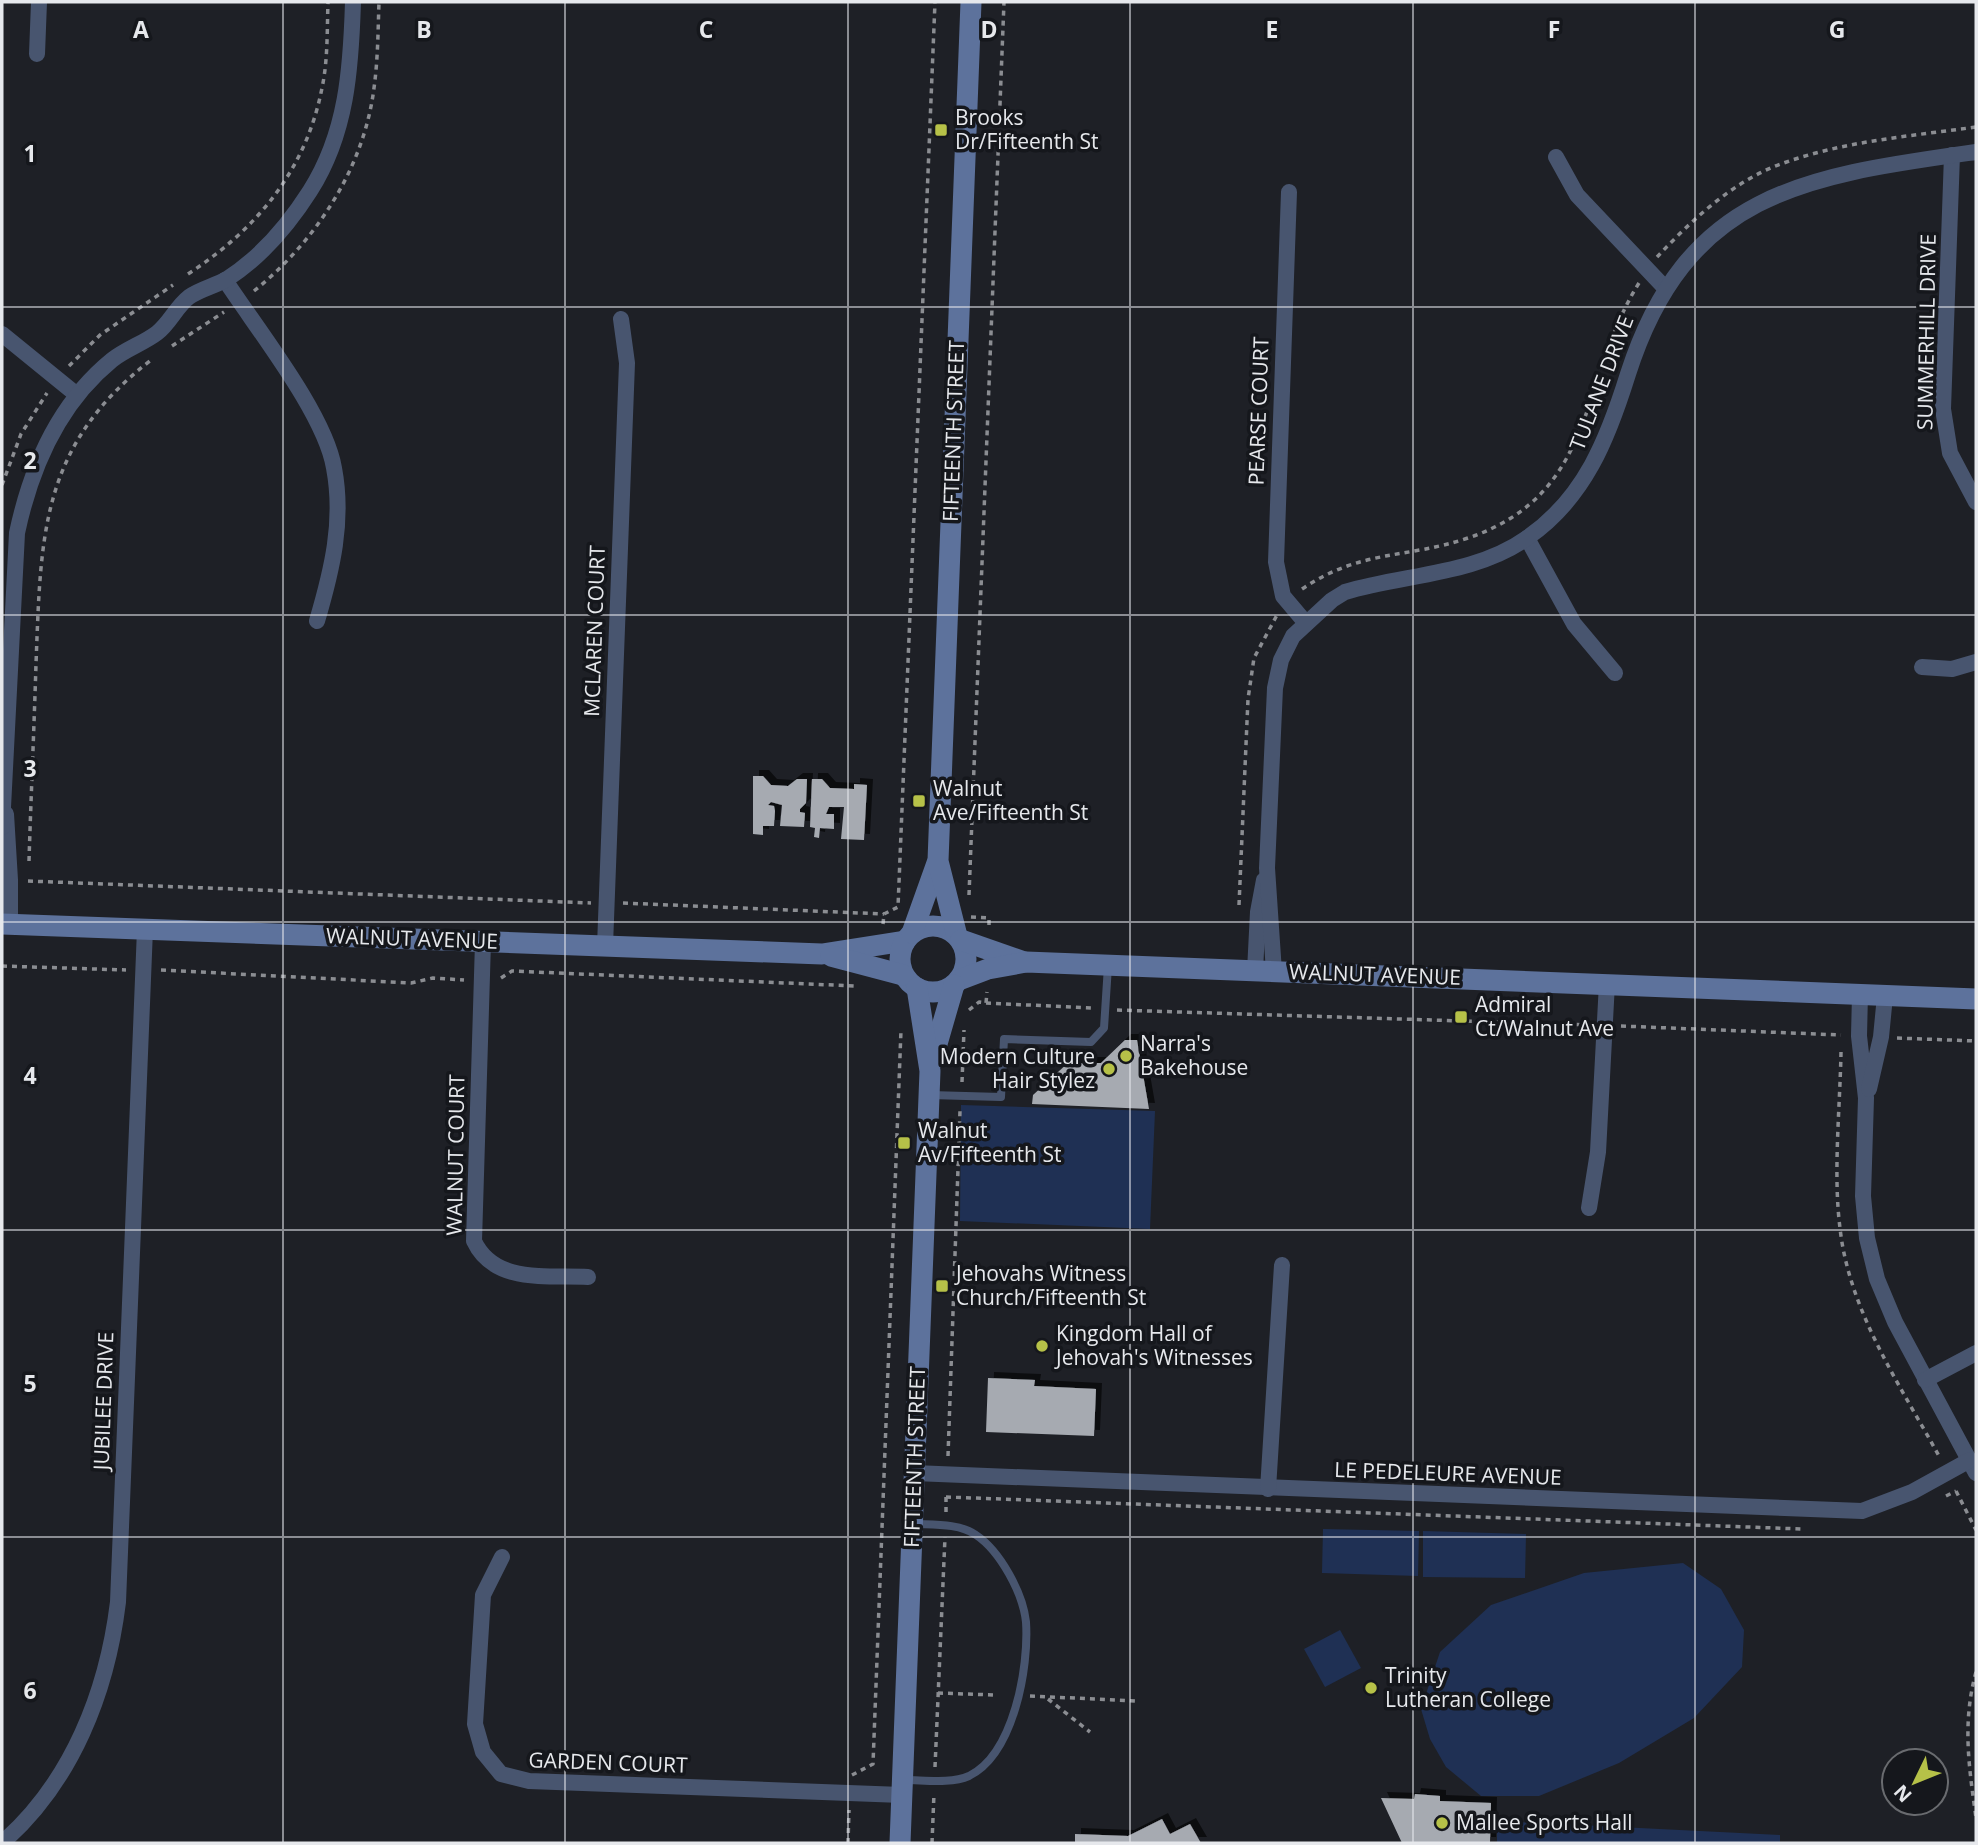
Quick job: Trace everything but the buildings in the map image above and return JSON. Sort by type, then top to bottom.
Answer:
[{"type":"street","points":[[37,54],[38,2]]},
{"type":"street","points":[[6,924],[10,880],[5,805],[7,599],[26,494],[44,447],[77,395],[114,358],[161,330],[191,296],[225,280],[278,234],[311,189],[338,129],[349,83],[353,2]]},
{"type":"street","name":"FIFTEENTH STREET","points":[[959,938],[938,861],[971,2]]},
{"type":"street","name":"TULANE DRIVE","points":[[1264,972],[1258,912],[1267,867],[1275,688],[1281,660],[1293,636],[1305,622],[1345,592],[1462,567],[1497,554],[1527,538],[1560,510],[1578,489],[1598,458],[1646,322],[1665,288],[1702,245],[1732,219],[1797,185],[1839,173],[1976,152]]},
{"type":"street","name":"SUMMERHILL DRIVE","points":[[1952,155],[1943,410],[1950,453],[1976,502]]},
{"type":"street","points":[[1556,157],[1577,195],[1665,288]]},
{"type":"street","name":"PEARSE COURT","points":[[1289,192],[1276,562],[1283,596],[1305,622]]},
{"type":"street","points":[[225,280],[314,417],[334,466],[338,509],[336,543],[317,621]]},
{"type":"street","name":"MCLAREN COURT","points":[[605,946],[627,363],[621,319]]},
{"type":"street","points":[[2,334],[77,395]]},
{"type":"street","points":[[1527,538],[1574,624],[1615,673]]},
{"type":"street","points":[[1922,667],[1952,669],[1976,662]]},
{"type":"street","points":[[2,827],[5,805]]},
{"type":"street","name":"FIFTEENTH STREET","points":[[908,937],[938,861]]},
{"type":"street","name":"WALNUT AVENUE","points":[[6,924],[822,954],[881,945],[908,937]]},
{"type":"street","points":[[930,926],[940,926],[959,938],[967,961],[957,983],[936,993],[910,981],[900,957],[908,937],[930,926]]},
{"type":"street","name":"JUBILEE DRIVE","points":[[2,1843],[38,1806],[74,1750],[106,1673],[113,1638],[118,1602],[145,929]]},
{"type":"street","name":"WALNUT AVENUE","points":[[959,938],[1026,962]]},
{"type":"street","name":"WALNUT COURT","points":[[483,942],[474,1241],[487,1262],[508,1273],[588,1277]]},
{"type":"street","name":"WALNUT AVENUE","points":[[822,954],[910,981]]},
{"type":"street","name":"WALNUT AVENUE","points":[[957,983],[988,970],[1026,962],[1976,999]]},
{"type":"street","name":"FIFTEENTH STREET","points":[[910,981],[930,1071]]},
{"type":"street","name":"FIFTEENTH STREET","points":[[900,1843],[930,1071],[957,983]]},
{"type":"street","points":[[1589,1208],[1598,1152],[1607,983]]},
{"type":"street","points":[[1860,994],[1859,1036],[1866,1098],[1863,1196],[1867,1238],[1877,1279],[1895,1322],[1973,1467]]},
{"type":"street","points":[[1866,1098],[1881,1037],[1885,996]]},
{"type":"street","points":[[1268,1489],[1282,1265]]},
{"type":"street","points":[[1925,1380],[1976,1353]]},
{"type":"street","name":"LE PEDELEURE AVENUE","points":[[914,1473],[1862,1511],[1973,1467]]},
{"type":"street","name":"GARDEN COURT","points":[[502,1557],[484,1595],[475,1724],[483,1752],[501,1774],[529,1782],[849,1793],[902,1787]]},
{"type":"lane","points":[[929,1095],[1002,1097],[1004,1039],[1091,1042],[1104,1028],[1108,966]]},
{"type":"lane","points":[[902,1787],[935,1780],[965,1778],[985,1765],[997,1751],[1008,1730],[1018,1696],[1026,1622],[1013,1585],[990,1548],[968,1530],[913,1524]]},
{"type":"path","points":[[187,276],[232,244],[250,226],[283,187],[295,167],[307,141],[323,86],[328,2]]},
{"type":"path","points":[[10,880],[884,914],[898,907],[935,2]]},
{"type":"path","points":[[989,948],[989,918],[968,917],[1004,2]]},
{"type":"path","points":[[1239,914],[1250,680],[1254,658],[1262,640],[1288,603],[1301,590],[1334,570],[1359,560],[1468,538],[1507,519],[1531,501],[1564,466],[1577,445],[1620,321],[1648,270],[1696,218],[1736,187],[1780,164],[1841,147],[1976,127]]},
{"type":"path","points":[[2,485],[22,434],[58,379],[100,335],[176,283]]},
{"type":"path","points":[[168,349],[256,289]]},
{"type":"path","points":[[28,881],[39,580],[45,523],[61,470],[88,424],[121,386],[156,356]]},
{"type":"path","points":[[881,945],[884,914]]},
{"type":"path","points":[[2,965],[142,969],[411,983],[433,978],[500,981],[506,973],[512,971],[780,980],[867,986]]},
{"type":"path","points":[[986,1003],[988,970]]},
{"type":"path","points":[[965,1014],[979,1002],[1105,1009],[1859,1036]]},
{"type":"path","points":[[848,1843],[851,1776],[873,1764],[901,1022]]},
{"type":"path","points":[[932,1843],[964,1028]]},
{"type":"path","points":[[1881,1037],[1976,1041]]},
{"type":"path","points":[[1956,1491],[1976,1530]]},
{"type":"path","points":[[1976,1672],[1967,1742],[1968,1770],[1976,1818]]},
{"type":"path","points":[[938,1693],[993,1695]]},
{"type":"path","points":[[1090,1732],[1046,1697],[1137,1701]]},
{"type":"shaded area","points":[[961,1105],[1155,1111],[1150,1229],[960,1221]]},
{"type":"shaded area","points":[[1323,1529],[1419,1531],[1418,1576],[1322,1573]]},
{"type":"shaded area","points":[[1423,1531],[1526,1534],[1525,1578],[1423,1577]]},
{"type":"shaded area","points":[[1683,1563],[1721,1589],[1744,1630],[1742,1667],[1694,1718],[1619,1763],[1539,1796],[1481,1796],[1446,1767],[1430,1739],[1421,1709],[1440,1652],[1491,1605],[1584,1573]]},
{"type":"shaded area","points":[[1340,1630],[1361,1668],[1325,1687],[1304,1649]]},
{"type":"shaded area","points":[[1497,1821],[1780,1835],[1780,1843],[1497,1843]]},
{"type":"place","name":"Brooks Dr/Fifteenth St","points":[[941,130]]},
{"type":"place","name":"Walnut Ave/Fifteenth St","points":[[919,801]]},
{"type":"place","name":"Admiral Ct/Walnut Ave","points":[[1461,1017]]},
{"type":"place","name":"Narra's Bakehouse","points":[[1126,1056]]},
{"type":"place","name":"Modern Culture Hair Stylez","points":[[1109,1069]]},
{"type":"place","name":"Walnut Av/Fifteenth St","points":[[904,1143]]},
{"type":"place","name":"Jehovahs Witness Church/Fifteenth St","points":[[942,1286]]},
{"type":"place","name":"Kingdom Hall of Jehovah's Witnesses","points":[[1042,1346]]},
{"type":"place","name":"Trinity Lutheran College","points":[[1371,1688]]},
{"type":"place","name":"Mallee Sports Hall","points":[[1442,1823]]}]
